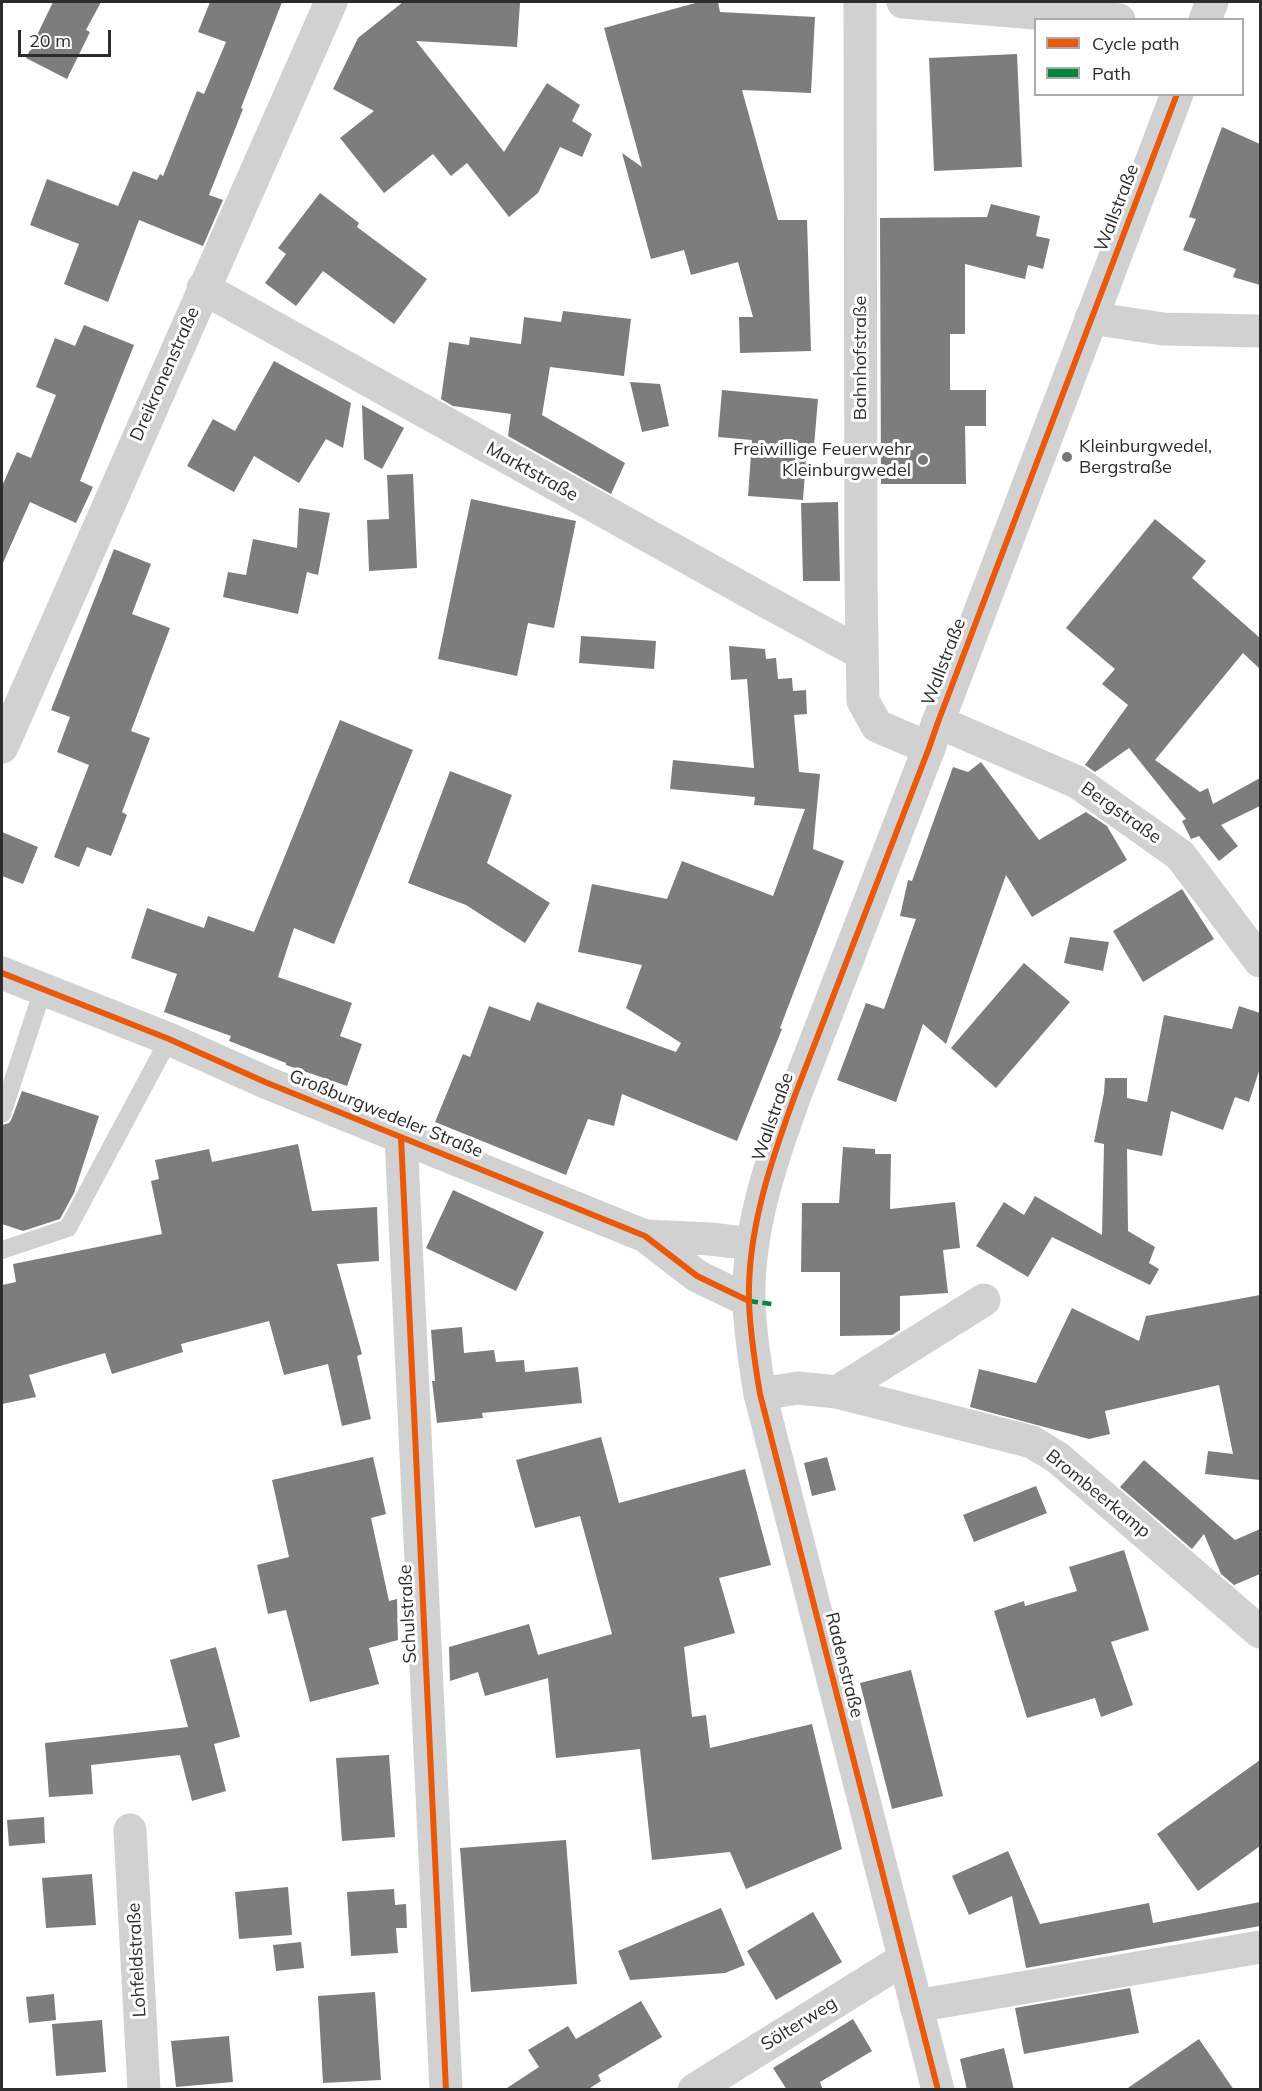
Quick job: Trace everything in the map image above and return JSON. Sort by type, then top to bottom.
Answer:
[{"type":"street","name":"Dreikronenstraße","points":[[2,747],[331,2]]},
{"type":"street","name":"Bahnhofstraße","points":[[860,2],[863,700],[877,726],[934,735]]},
{"type":"street","points":[[903,2],[1095,18]]},
{"type":"street","points":[[1206,18],[1212,2]]},
{"type":"street","name":"Wallstraße","points":[[753,1245],[759,1211],[775,1150],[1176,96]]},
{"type":"street","name":"Marktstraße","points":[[203,288],[758,598],[861,653]]},
{"type":"street","points":[[1091,318],[1163,329],[1260,331]]},
{"type":"street","name":"Bergstraße","points":[[934,735],[1077,782],[1180,855],[1260,961]]},
{"type":"street","name":"Großburgwedeler Straße","points":[[2,973],[169,1039],[265,1082],[645,1236],[697,1276],[749,1300]]},
{"type":"street","name":"Schulstraße","points":[[401,1137],[446,2090]]},
{"type":"street","name":"Großburgwedeler Straße","points":[[645,1236],[710,1239],[753,1245]]},
{"type":"street","name":"Radenstraße","points":[[753,1245],[749,1300],[752,1350],[760,1394],[938,2090]]},
{"type":"street","points":[[837,1392],[984,1300]]},
{"type":"street","name":"Brombeerkamp","points":[[760,1394],[798,1388],[837,1392],[1032,1442],[1058,1458],[1260,1632]]},
{"type":"street","name":"Lohfeldstraße","points":[[130,1830],[144,2090]]},
{"type":"street","points":[[916,2006],[1260,1947]]},
{"type":"street","name":"Sölterweg","points":[[694,2090],[904,1959]]},
{"type":"lane","points":[[2,1114],[43,989]]},
{"type":"lane","points":[[2,1251],[68,1228],[169,1039]]},
{"type":"building","points":[[53,2],[101,2],[86,30],[90,32],[67,79],[26,58]]},
{"type":"building","points":[[210,2],[282,2],[209,195],[223,200],[203,246],[139,220],[108,302],[64,284],[79,244],[30,225],[47,179],[118,206],[133,171],[157,180],[160,174],[163,176],[197,91],[204,94],[226,42],[198,32]]},
{"type":"building","points":[[403,2],[520,3],[517,47],[416,41],[504,152],[547,83],[580,105],[572,121],[592,134],[582,157],[560,147],[538,193],[509,217],[467,163],[451,176],[433,154],[384,193],[340,138],[374,111],[333,89],[358,38]]},
{"type":"building","points":[[699,2],[718,2],[720,12],[815,17],[811,93],[742,90],[778,220],[807,220],[811,351],[740,353],[739,317],[753,317],[738,262],[691,275],[684,250],[651,259],[622,153],[642,167],[604,28]]},
{"type":"building","points":[[1017,54],[1022,167],[934,171],[929,58]]},
{"type":"building","points":[[1222,127],[1260,144],[1260,285],[1233,277],[1236,269],[1183,250],[1196,219],[1189,217]]},
{"type":"building","points":[[320,193],[359,223],[357,227],[427,279],[394,324],[323,271],[296,306],[265,283],[286,254],[278,248]]},
{"type":"building","points":[[991,204],[1040,216],[1036,236],[1050,239],[1043,269],[1028,265],[1025,279],[965,264],[965,334],[950,334],[950,390],[986,390],[986,426],[965,426],[966,484],[881,484],[880,218],[987,217]]},
{"type":"building","points":[[563,311],[631,319],[624,376],[550,367],[542,415],[625,463],[611,494],[508,436],[511,414],[453,406],[441,399],[449,342],[469,345],[470,337],[521,344],[524,317],[561,322]]},
{"type":"building","points":[[84,325],[134,345],[80,481],[93,487],[76,523],[30,502],[2,565],[2,486],[17,452],[31,458],[56,395],[36,387],[55,338],[75,346]]},
{"type":"building","points":[[274,361],[351,403],[343,448],[326,439],[299,483],[254,456],[234,492],[187,466],[213,419],[235,431]]},
{"type":"building","points":[[630,382],[660,384],[669,426],[642,432]]},
{"type":"building","points":[[722,390],[818,399],[814,446],[807,446],[803,500],[748,496],[752,440],[718,437]]},
{"type":"building","points":[[362,405],[404,428],[382,469],[364,459]]},
{"type":"building","points":[[413,474],[417,568],[369,571],[367,520],[389,519],[387,475]]},
{"type":"building","points":[[471,499],[576,521],[554,628],[528,623],[517,676],[438,659]]},
{"type":"building","points":[[838,502],[840,581],[803,581],[801,503]]},
{"type":"building","points":[[299,508],[330,513],[318,575],[307,572],[298,614],[223,597],[228,572],[246,575],[253,539],[297,548]]},
{"type":"building","points":[[1155,519],[1206,561],[1192,578],[1260,638],[1260,669],[1243,653],[1155,760],[1200,792],[1208,788],[1213,804],[1260,778],[1260,806],[1221,825],[1238,846],[1219,861],[1199,836],[1191,839],[1182,821],[1186,819],[1129,748],[1095,772],[1085,765],[1128,705],[1102,684],[1115,669],[1066,628]]},
{"type":"building","points":[[114,549],[151,564],[132,614],[170,628],[131,731],[150,738],[122,812],[127,815],[111,856],[87,847],[79,867],[54,857],[89,765],[57,752],[70,717],[51,710]]},
{"type":"building","points":[[581,636],[656,641],[654,669],[579,663]]},
{"type":"building","points":[[729,646],[765,649],[766,659],[776,658],[778,679],[792,678],[793,691],[806,690],[807,714],[794,715],[799,772],[820,774],[813,849],[844,861],[780,1028],[782,1029],[737,1141],[622,1094],[614,1126],[588,1119],[566,1175],[435,1122],[463,1054],[470,1057],[489,1006],[530,1021],[537,1002],[676,1052],[681,1043],[626,1008],[642,965],[578,952],[592,884],[667,899],[682,861],[773,896],[805,809],[754,805],[755,797],[670,789],[673,760],[754,768],[747,679],[731,680]]},
{"type":"building","points":[[340,720],[413,750],[334,944],[294,928],[278,977],[352,1003],[340,1036],[362,1044],[347,1086],[286,1065],[286,1063],[229,1041],[231,1036],[164,1012],[177,974],[131,958],[147,908],[204,928],[208,916],[254,932]]},
{"type":"building","points":[[981,762],[1039,840],[1086,812],[1107,826],[1127,860],[1032,917],[1006,875],[946,1044],[923,1024],[896,1102],[837,1080],[866,1003],[884,1009],[916,919],[900,916],[908,880],[912,881],[953,767],[968,772]]},
{"type":"building","points":[[450,771],[512,795],[487,863],[550,903],[525,943],[466,905],[408,883]]},
{"type":"building","points":[[2,832],[38,847],[23,884],[2,876]]},
{"type":"building","points":[[1182,889],[1214,939],[1143,982],[1113,931]]},
{"type":"building","points":[[1070,937],[1109,942],[1103,971],[1064,963]]},
{"type":"building","points":[[1024,963],[1070,1002],[996,1088],[951,1048]]},
{"type":"building","points":[[1239,1006],[1260,1013],[1260,1068],[1249,1102],[1235,1097],[1223,1130],[1171,1111],[1162,1156],[1127,1149],[1128,1231],[1155,1247],[1149,1263],[1159,1269],[1150,1285],[1052,1237],[1028,1277],[976,1246],[1004,1202],[1024,1215],[1035,1196],[1102,1235],[1104,1144],[1094,1142],[1105,1078],[1127,1078],[1127,1098],[1147,1102],[1164,1015],[1232,1029]]},
{"type":"building","points":[[22,1091],[99,1116],[74,1193],[60,1219],[23,1231],[2,1224],[2,1125],[9,1123],[12,1118]]},
{"type":"building","points":[[298,1144],[312,1211],[377,1207],[379,1261],[337,1264],[362,1354],[357,1356],[371,1419],[342,1426],[328,1364],[284,1375],[269,1321],[181,1344],[183,1352],[112,1374],[105,1353],[29,1375],[36,1397],[2,1404],[2,1285],[16,1282],[13,1264],[162,1234],[151,1181],[159,1179],[155,1160],[209,1149],[212,1162]]},
{"type":"building","points":[[843,1147],[875,1149],[875,1154],[891,1154],[890,1209],[955,1202],[960,1248],[943,1250],[948,1293],[900,1296],[900,1330],[892,1335],[840,1336],[840,1272],[801,1272],[802,1203],[839,1203]]},
{"type":"building","points":[[453,1190],[544,1232],[516,1291],[426,1248]]},
{"type":"building","points":[[1260,1295],[1260,1480],[1205,1474],[1208,1451],[1233,1454],[1219,1385],[1105,1411],[1110,1434],[1089,1439],[970,1407],[979,1369],[1036,1383],[1072,1308],[1139,1341],[1146,1316]]},
{"type":"building","points":[[462,1327],[464,1353],[494,1350],[496,1362],[524,1360],[525,1372],[578,1367],[582,1403],[482,1413],[483,1418],[437,1423],[432,1381],[435,1381],[431,1330]]},
{"type":"building","points":[[601,1437],[619,1503],[745,1469],[771,1565],[719,1578],[735,1633],[684,1647],[692,1717],[706,1715],[710,1748],[812,1724],[842,1849],[746,1889],[730,1852],[652,1860],[640,1749],[556,1758],[548,1678],[485,1696],[478,1672],[450,1681],[449,1647],[529,1624],[538,1655],[612,1634],[580,1516],[535,1528],[516,1460]]},
{"type":"building","points":[[373,1457],[386,1514],[371,1518],[389,1601],[397,1599],[398,1640],[369,1648],[379,1684],[310,1702],[286,1610],[268,1614],[257,1565],[289,1557],[272,1480]]},
{"type":"building","points":[[827,1457],[836,1490],[812,1496],[804,1463]]},
{"type":"building","points":[[1144,1460],[1235,1540],[1260,1529],[1260,1574],[1234,1585],[1221,1574],[1204,1534],[1192,1549],[1120,1487]]},
{"type":"building","points":[[1036,1486],[1047,1513],[974,1542],[963,1515]]},
{"type":"building","points":[[1124,1550],[1149,1630],[1111,1642],[1133,1705],[1101,1717],[1095,1698],[1027,1718],[994,1611],[1024,1601],[1025,1606],[1077,1591],[1069,1567]]},
{"type":"building","points":[[216,1647],[240,1737],[214,1744],[226,1791],[192,1801],[180,1755],[91,1765],[93,1794],[49,1797],[45,1743],[188,1727],[170,1660]]},
{"type":"building","points":[[911,1670],[943,1796],[892,1809],[860,1683]]},
{"type":"building","points":[[389,1755],[395,1837],[342,1841],[336,1758]]},
{"type":"building","points":[[1260,1760],[1260,1846],[1198,1891],[1157,1834]]},
{"type":"building","points":[[44,1817],[45,1843],[9,1846],[7,1820]]},
{"type":"building","points":[[566,1840],[577,1984],[471,1992],[460,1848]]},
{"type":"building","points":[[1008,1851],[1040,1924],[1149,1903],[1153,1923],[1260,1902],[1260,1926],[1026,1968],[1012,1896],[969,1915],[952,1876]]},
{"type":"building","points":[[92,1874],[96,1925],[46,1928],[42,1878]]},
{"type":"building","points":[[288,1887],[292,1935],[239,1939],[235,1892]]},
{"type":"building","points":[[394,1889],[395,1905],[406,1904],[407,1928],[396,1928],[398,1953],[351,1956],[347,1892]]},
{"type":"building","points":[[721,1908],[745,1965],[725,1973],[630,1980],[618,1951]]},
{"type":"building","points":[[813,1912],[842,1962],[776,2000],[747,1951]]},
{"type":"building","points":[[301,1942],[304,1968],[276,1971],[273,1945]]},
{"type":"building","points":[[1130,1988],[1139,2033],[1024,2054],[1015,2008]]},
{"type":"building","points":[[375,1992],[381,2080],[323,2083],[318,1996]]},
{"type":"building","points":[[54,1994],[56,2020],[29,2023],[26,1997]]},
{"type":"building","points":[[641,2001],[662,2037],[598,2075],[601,2081],[587,2090],[504,2090],[539,2067],[528,2050],[568,2026],[576,2039]]},
{"type":"building","points":[[853,2019],[872,2051],[820,2082],[823,2090],[787,2090],[773,2068]]},
{"type":"building","points":[[102,2020],[106,2072],[56,2076],[52,2024]]},
{"type":"building","points":[[229,2036],[233,2082],[176,2087],[171,2041]]},
{"type":"building","points":[[1199,2039],[1234,2090],[1125,2090]]},
{"type":"building","points":[[1004,2048],[1014,2090],[967,2090],[960,2059]]},
{"type":"marked path","points":[[749,1301],[772,1304]]},
{"type":"cycle path","points":[[938,2090],[760,1394],[749,1302],[752,1249],[769,1171],[795,1095],[1176,96]]},
{"type":"cycle path","points":[[2,973],[169,1039],[265,1082],[645,1236],[697,1276],[749,1301]]},
{"type":"cycle path","points":[[401,1137],[446,2090]]},
{"type":"place","name":"Kleinburgwedel, Bergstraße","points":[[1067,457]]},
{"type":"place","name":"Freiwillige Feuerwehr Kleinburgwedel","points":[[923,460]]}]
